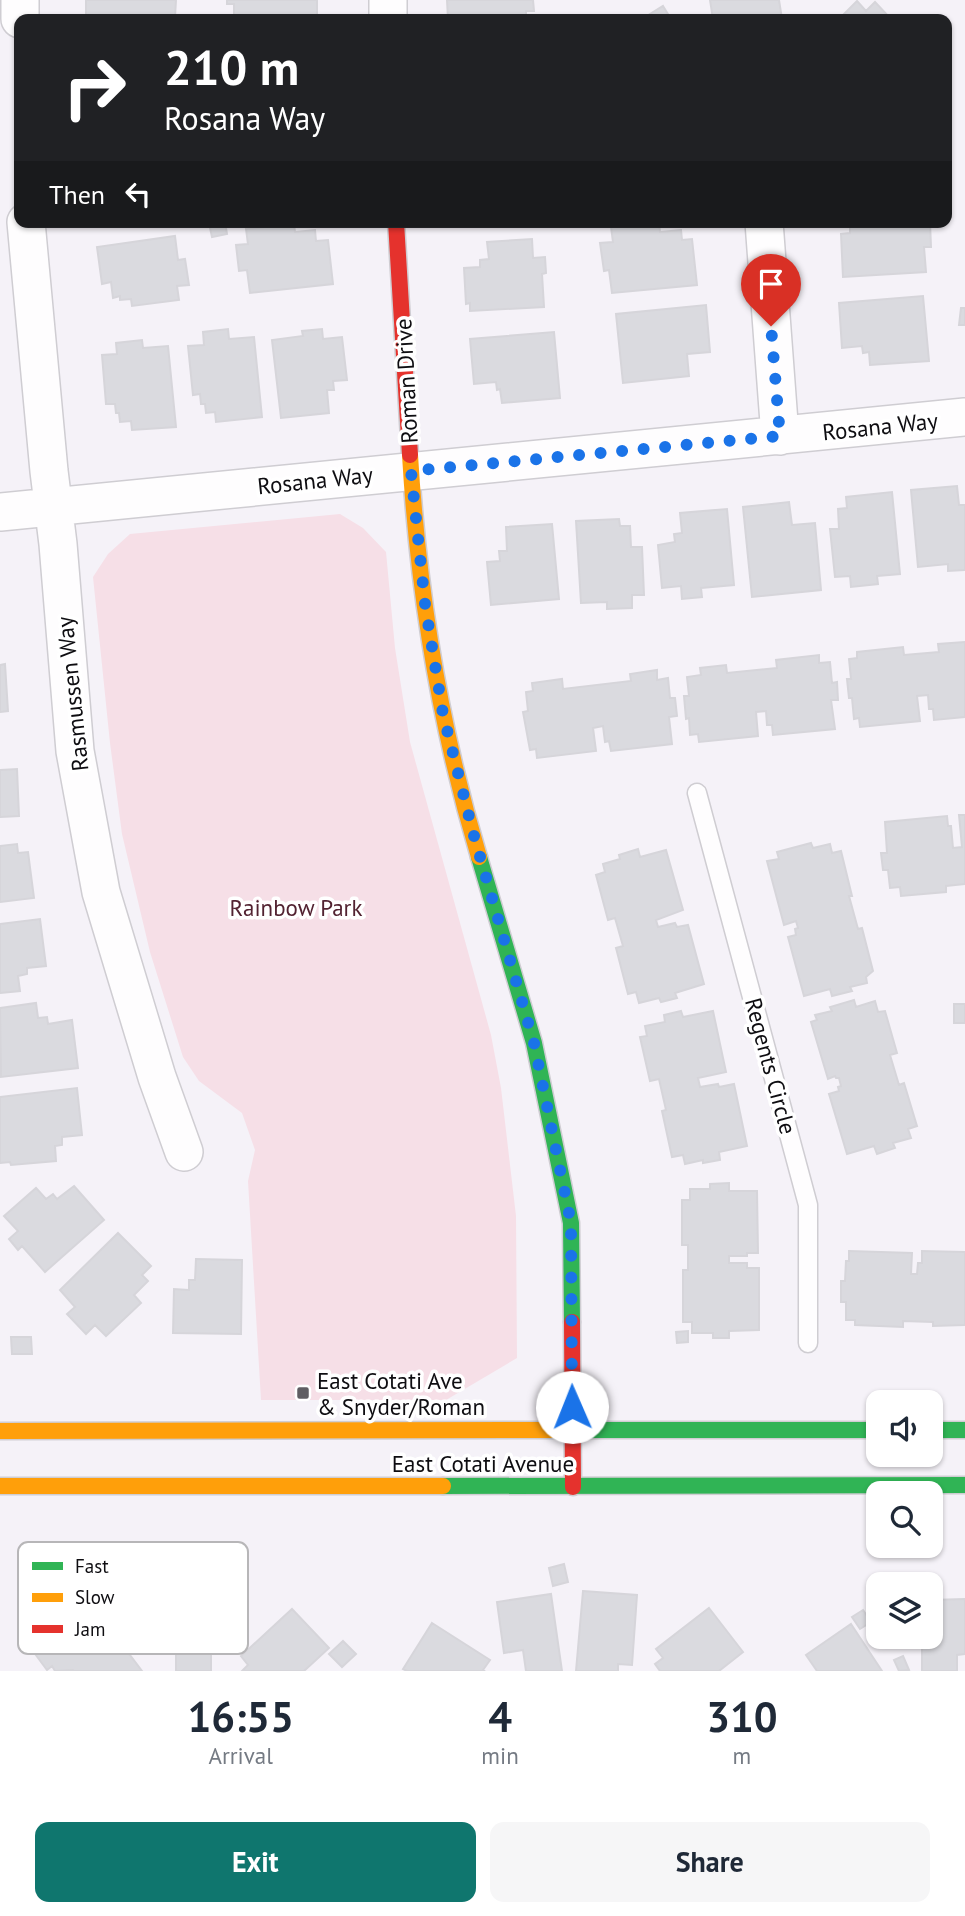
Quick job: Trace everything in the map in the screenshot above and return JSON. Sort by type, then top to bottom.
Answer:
[{"type":"main road","name":"Roman Drive","points":[[396,228],[411,471],[425,604],[443,714],[474,836],[534,1043],[571,1223],[573,1487]]},
{"type":"main road","name":"East Cotati Avenue","points":[[0,1431],[866,1430]]},
{"type":"main road","points":[[943,1430],[965,1430]]},
{"type":"main road","name":"East Cotati Avenue","points":[[0,1486],[965,1485]]},
{"type":"street","name":"Rasmussen Way","points":[[27,228],[75,751],[101,892],[157,1077],[184,1152]]},
{"type":"street","points":[[764,228],[780,436]]},
{"type":"street","name":"Rosana Way","points":[[0,512],[965,417]]},
{"type":"lane","name":"Regents Circle","points":[[697,793],[808,1205],[808,1343]]},
{"type":"green space","name":"Rainbow Park","points":[[340,514],[363,528],[386,552],[395,648],[410,742],[491,1035],[501,1088],[516,1216],[517,1358],[446,1400],[261,1400],[248,1181],[255,1150],[242,1113],[199,1081],[183,1057],[150,952],[122,834],[110,743],[93,577],[108,554],[130,534]]},
{"type":"building","points":[[86,0],[176,0],[175,14],[86,14]]},
{"type":"building","points":[[227,0],[317,0],[317,14],[234,14],[234,4],[227,4]]},
{"type":"building","points":[[447,0],[533,0],[534,11],[526,11],[526,14],[448,14]]},
{"type":"building","points":[[710,0],[779,0],[781,14],[712,14]]},
{"type":"building","points":[[857,1],[866,11],[875,2],[886,14],[844,14]]},
{"type":"building","points":[[663,6],[668,14],[650,14]]},
{"type":"building","points":[[210,228],[226,228],[227,234],[212,237]]},
{"type":"building","points":[[294,228],[295,232],[315,230],[316,241],[328,240],[333,284],[250,293],[247,270],[239,271],[236,245],[248,244],[246,229]]},
{"type":"building","points":[[611,228],[660,228],[660,232],[681,230],[682,240],[692,239],[697,285],[612,293],[609,270],[604,271],[600,243],[613,242]]},
{"type":"building","points":[[850,228],[930,228],[931,247],[924,247],[926,272],[843,277],[841,234],[850,233]]},
{"type":"building","points":[[175,236],[178,260],[185,259],[189,285],[177,286],[179,300],[132,306],[131,299],[120,300],[120,296],[113,298],[111,282],[102,284],[97,247]]},
{"type":"building","points":[[532,239],[533,258],[545,257],[546,273],[542,274],[544,307],[470,311],[470,303],[466,304],[464,268],[480,267],[480,260],[489,259],[487,242]]},
{"type":"building","points":[[923,296],[929,361],[870,365],[869,352],[863,353],[862,346],[842,348],[839,303]]},
{"type":"building","points":[[706,305],[710,352],[687,354],[689,376],[623,383],[616,314]]},
{"type":"building","points":[[961,308],[965,308],[965,325],[959,325]]},
{"type":"building","points":[[228,329],[229,339],[254,337],[262,417],[216,422],[215,412],[206,413],[200,394],[193,395],[188,346],[204,345],[203,332]]},
{"type":"building","points":[[322,329],[323,339],[342,337],[347,380],[333,381],[334,390],[327,390],[329,413],[281,418],[272,340],[303,336],[302,331]]},
{"type":"building","points":[[554,332],[560,398],[502,403],[496,382],[474,384],[470,339]]},
{"type":"building","points":[[142,340],[143,348],[168,346],[176,427],[132,430],[131,421],[120,422],[115,404],[106,404],[102,355],[117,354],[116,343]]},
{"type":"building","points":[[957,486],[959,505],[965,505],[965,570],[948,571],[948,564],[918,567],[911,490]]},
{"type":"building","points":[[892,492],[900,574],[877,576],[878,584],[851,587],[850,576],[835,577],[830,529],[839,529],[838,509],[847,508],[846,497]]},
{"type":"building","points":[[789,502],[792,525],[815,523],[821,590],[752,597],[743,507]]},
{"type":"building","points":[[727,509],[734,585],[701,588],[702,597],[682,599],[681,586],[662,588],[658,545],[675,542],[674,534],[682,533],[680,513]]},
{"type":"building","points":[[619,519],[620,526],[630,526],[631,547],[642,547],[644,595],[632,595],[632,608],[607,609],[607,602],[581,603],[576,521]]},
{"type":"building","points":[[552,524],[559,599],[491,605],[487,562],[500,561],[499,551],[507,551],[506,527]]},
{"type":"building","points":[[965,642],[965,717],[934,720],[933,709],[929,709],[928,695],[917,696],[920,721],[860,727],[859,718],[854,719],[847,679],[851,679],[849,659],[857,658],[857,652],[903,647],[904,655],[939,652],[938,644]]},
{"type":"building","points":[[819,655],[819,663],[830,662],[832,683],[837,682],[838,700],[831,700],[835,729],[773,735],[772,725],[767,725],[766,711],[756,712],[758,736],[699,742],[698,734],[690,735],[684,696],[689,696],[687,677],[701,675],[700,668],[726,665],[727,673],[777,668],[776,660]]},
{"type":"building","points":[[5,664],[8,711],[0,712],[0,665]]},
{"type":"building","points":[[657,670],[657,680],[668,678],[670,698],[675,698],[677,716],[669,717],[672,744],[611,751],[609,741],[605,742],[603,726],[593,728],[596,751],[537,758],[536,749],[530,750],[523,712],[528,711],[526,692],[533,691],[532,683],[562,679],[563,689],[631,681],[630,674]]},
{"type":"building","points":[[17,769],[19,816],[0,817],[0,770]]},
{"type":"building","points":[[959,815],[965,815],[965,884],[946,886],[946,892],[901,896],[900,887],[890,888],[888,870],[883,870],[881,853],[887,853],[885,822],[947,816],[953,848],[962,847]]},
{"type":"building","points":[[811,843],[813,848],[830,844],[832,853],[841,851],[852,896],[849,896],[858,929],[862,928],[873,971],[866,977],[867,983],[850,987],[852,991],[832,996],[830,989],[804,996],[788,937],[796,935],[795,929],[798,928],[796,921],[784,925],[767,861],[779,859],[777,852]]},
{"type":"building","points":[[17,844],[18,853],[28,852],[34,898],[0,902],[0,846]]},
{"type":"building","points":[[638,849],[640,857],[666,850],[683,910],[656,920],[658,927],[675,923],[677,927],[688,925],[704,984],[675,993],[677,998],[661,1002],[659,998],[639,1003],[636,992],[628,994],[616,948],[623,946],[615,918],[608,920],[596,875],[605,872],[603,864],[620,859],[619,855]]},
{"type":"building","points":[[40,919],[46,966],[27,968],[27,974],[18,976],[20,991],[0,993],[0,924]]},
{"type":"building","points":[[854,1000],[856,1007],[875,1001],[878,1012],[885,1011],[897,1053],[890,1055],[899,1085],[904,1083],[917,1126],[908,1129],[911,1138],[893,1143],[895,1148],[877,1154],[874,1146],[847,1154],[829,1094],[839,1091],[839,1078],[835,1076],[828,1079],[811,1022],[817,1020],[815,1015],[832,1011],[830,1007]]},
{"type":"building","points":[[36,1003],[38,1018],[47,1017],[48,1024],[72,1020],[78,1068],[1,1077],[0,1008]]},
{"type":"building","points":[[954,1004],[965,1004],[965,1023],[954,1023]]},
{"type":"building","points":[[681,1011],[683,1017],[713,1011],[726,1072],[698,1078],[700,1087],[734,1084],[747,1146],[719,1152],[720,1160],[685,1164],[683,1155],[672,1157],[662,1111],[666,1110],[659,1079],[650,1081],[640,1037],[647,1036],[645,1026],[665,1022],[664,1015]]},
{"type":"building","points":[[77,1088],[82,1135],[62,1137],[62,1145],[55,1146],[56,1161],[11,1165],[10,1162],[0,1163],[0,1097]]},
{"type":"building","points":[[729,1183],[729,1191],[757,1191],[758,1253],[729,1256],[729,1263],[747,1263],[747,1268],[759,1268],[759,1330],[729,1331],[729,1338],[713,1338],[713,1333],[692,1333],[692,1322],[683,1322],[683,1270],[688,1270],[688,1245],[682,1245],[682,1200],[690,1200],[690,1189],[710,1189],[710,1184]]},
{"type":"building","points":[[74,1186],[104,1220],[45,1272],[22,1246],[18,1250],[9,1239],[18,1231],[4,1216],[36,1188],[46,1199],[53,1194],[57,1199]]},
{"type":"building","points":[[118,1233],[151,1266],[142,1275],[148,1281],[134,1295],[141,1303],[106,1336],[95,1325],[86,1334],[67,1314],[75,1307],[60,1290]]},
{"type":"building","points":[[849,1251],[912,1253],[911,1274],[917,1274],[918,1263],[922,1263],[922,1251],[965,1252],[965,1325],[933,1326],[933,1322],[903,1321],[903,1327],[855,1325],[855,1320],[846,1320],[846,1302],[841,1302],[841,1281],[845,1281]]},
{"type":"building","points":[[196,1259],[242,1260],[241,1334],[173,1333],[174,1289],[189,1290],[189,1280],[195,1280]]},
{"type":"building","points":[[688,1331],[688,1342],[677,1343],[676,1332]]},
{"type":"building","points":[[11,1337],[31,1337],[32,1354],[12,1354]]},
{"type":"building","points":[[564,1564],[568,1582],[553,1586],[549,1568]]},
{"type":"building","points":[[583,1591],[637,1595],[632,1665],[618,1664],[618,1671],[576,1671]]},
{"type":"building","points":[[551,1594],[562,1671],[526,1671],[523,1650],[504,1653],[497,1602]]},
{"type":"building","points":[[965,1599],[965,1654],[957,1655],[957,1671],[922,1671],[922,1649],[943,1649],[943,1600]]},
{"type":"building","points":[[709,1608],[743,1652],[719,1671],[660,1671],[655,1664],[663,1658],[656,1649]]},
{"type":"building","points":[[292,1609],[329,1648],[304,1671],[242,1671],[248,1665],[241,1656],[248,1654],[248,1650]]},
{"type":"building","points":[[863,1610],[866,1625],[860,1629],[852,1617]]},
{"type":"building","points":[[432,1623],[490,1660],[483,1670],[485,1671],[403,1669]]},
{"type":"building","points":[[851,1624],[882,1671],[817,1671],[806,1655]]},
{"type":"building","points":[[343,1641],[356,1654],[342,1667],[329,1654]]},
{"type":"building","points":[[35,1654],[129,1654],[142,1671],[55,1671],[52,1666],[47,1670]]},
{"type":"building","points":[[176,1654],[211,1654],[211,1671],[176,1671]]},
{"type":"building","points":[[903,1656],[909,1670],[899,1671],[894,1660]]},
{"type":"traffic: fast","points":[[479,857],[534,1043],[571,1223],[572,1322]]},
{"type":"traffic: fast","points":[[569,1430],[866,1430]]},
{"type":"traffic: fast","points":[[943,1430],[965,1430]]},
{"type":"traffic: fast","points":[[443,1486],[965,1485]]},
{"type":"traffic: slow","points":[[410,455],[419,556],[433,658],[453,758],[479,857]]},
{"type":"traffic: slow","points":[[0,1431],[569,1430]]},
{"type":"traffic: slow","points":[[0,1486],[443,1486]]},
{"type":"traffic: jam","points":[[396,228],[410,455]]},
{"type":"traffic: jam","points":[[572,1322],[573,1487]]},
{"type":"place","name":"East Cotati Ave & Snyder/Roman","points":[[303,1393]]},
{"type":"route","points":[[572,1407],[571,1223],[534,1043],[474,836],[443,714],[425,604],[411,471],[780,436],[771,326]]}]
